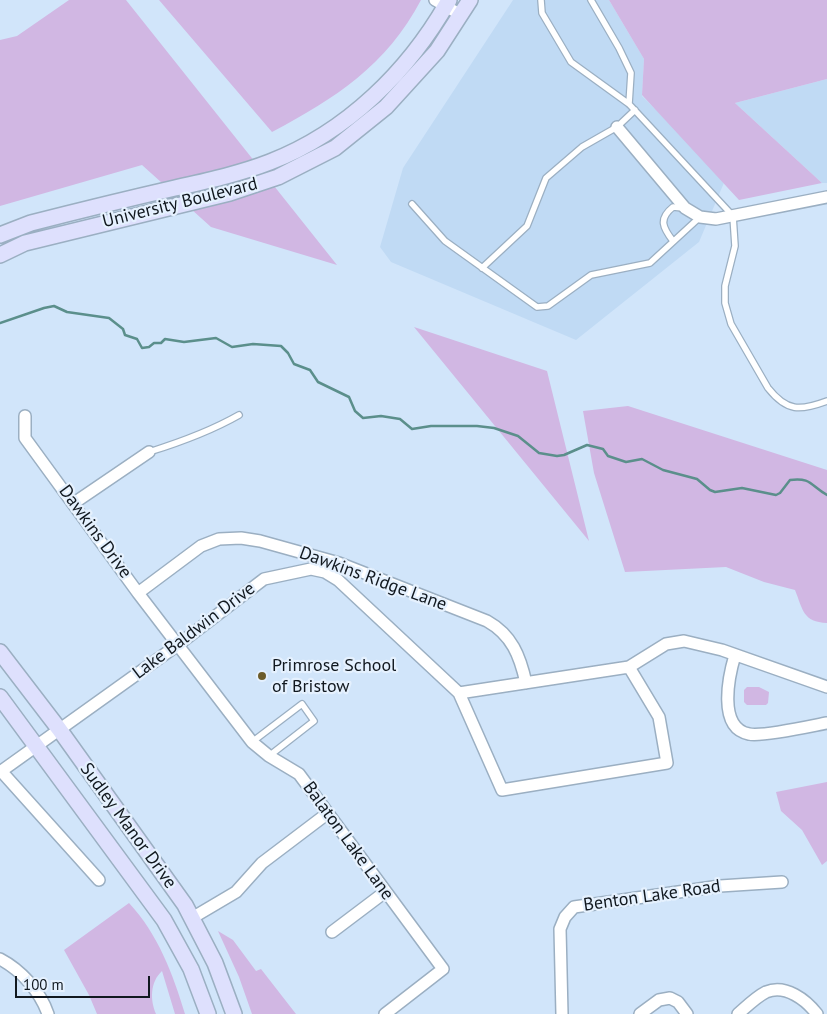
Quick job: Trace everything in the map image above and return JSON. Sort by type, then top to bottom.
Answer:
[{"type":"main road","name":"University Boulevard","points":[[0,255],[35,240],[230,193],[278,177],[335,148],[386,107],[437,51],[470,0]]},
{"type":"main road","name":"University Boulevard","points":[[0,235],[31,223],[232,174],[270,162],[297,149],[358,110],[409,61],[443,2]]},
{"type":"main road","name":"Sudley Manor Drive","points":[[0,652],[185,905],[215,963],[234,1014]]},
{"type":"main road","name":"Sudley Manor Drive","points":[[0,697],[164,920],[191,969],[208,1014]]},
{"type":"street","points":[[443,2],[461,15]]},
{"type":"street","points":[[616,127],[685,208],[700,217],[716,219],[827,197]]},
{"type":"street","name":"Dawkins Drive","points":[[25,416],[25,438],[74,502],[138,593],[179,644]]},
{"type":"street","points":[[74,502],[149,452]]},
{"type":"street","name":"Dawkins Ridge Lane","points":[[138,593],[202,546],[219,539],[231,538],[260,541],[339,563],[488,621],[502,631],[512,643],[518,653],[526,683]]},
{"type":"street","name":"Lake Baldwin Drive","points":[[1,771],[179,644],[264,579],[306,570],[319,570],[346,586],[459,692],[502,790],[667,763],[659,717],[629,668]]},
{"type":"street","points":[[459,692],[629,668],[657,649],[675,641],[695,641],[827,687]]},
{"type":"street","name":"Balaton Lake Lane","points":[[179,644],[252,742],[269,756],[299,774],[384,892],[443,969],[385,1014]]},
{"type":"street","points":[[735,655],[729,674],[727,695],[730,714],[740,730],[753,734],[827,723]]},
{"type":"street","points":[[1,771],[99,880]]},
{"type":"street","points":[[192,918],[236,892],[262,863],[328,813]]},
{"type":"street","name":"Benton Lake Road","points":[[562,1014],[560,928],[565,917],[574,907],[720,886],[782,882]]},
{"type":"street","points":[[332,932],[384,892]]},
{"type":"street","points":[[0,959],[26,978],[39,995],[48,1014]]},
{"type":"street","points":[[738,1014],[766,992],[777,990],[789,992],[800,997],[817,1014]]},
{"type":"street","points":[[640,1014],[659,1000],[670,998],[678,1002],[687,1014]]},
{"type":"lane","points":[[542,0],[542,14],[571,62],[629,104],[733,216],[735,246],[724,295],[732,324],[774,396],[799,409],[827,401]]},
{"type":"lane","points":[[591,0],[631,73],[629,104]]},
{"type":"lane","points":[[482,268],[527,226],[546,178],[582,147],[616,127],[635,110]]},
{"type":"lane","points":[[412,204],[445,241],[526,301],[537,307],[548,306],[591,275],[650,262],[700,217]]},
{"type":"lane","points":[[673,241],[664,230],[663,220],[666,213],[672,207],[685,208]]},
{"type":"lane","points":[[149,452],[222,425],[239,415]]},
{"type":"lane","points":[[252,742],[302,704],[314,721],[269,756]]},
{"type":"shaded area","points":[[69,0],[126,0],[337,265],[211,227],[142,165],[0,206],[0,40],[17,36]]},
{"type":"shaded area","points":[[159,0],[421,0],[392,44],[357,78],[338,93],[272,132]]},
{"type":"shaded area","points":[[513,0],[609,0],[644,59],[642,96],[726,178],[699,242],[576,340],[391,262],[380,247],[403,168]]},
{"type":"shaded area","points":[[609,0],[827,0],[827,79],[735,103],[822,183],[739,200],[642,95],[644,59]]},
{"type":"shaded area","points":[[827,79],[827,183],[822,183],[735,103]]},
{"type":"shaded area","points":[[414,327],[547,371],[589,541]]},
{"type":"shaded area","points":[[628,406],[827,470],[827,623],[813,620],[805,614],[795,590],[764,582],[726,567],[625,572],[594,473],[583,411]]},
{"type":"shaded area","points":[[747,687],[759,687],[769,692],[768,703],[766,705],[747,705],[744,702],[744,690]]},
{"type":"shaded area","points":[[827,782],[827,861],[822,865],[802,830],[781,811],[776,792]]},
{"type":"shaded area","points":[[129,903],[156,941],[175,984],[185,1014],[175,1014],[162,971],[155,980],[152,991],[156,1014],[97,1014],[89,995],[64,950]]},
{"type":"shaded area","points":[[218,931],[233,940],[256,971],[261,969],[296,1014],[252,1014],[239,977]]},
{"type":"waterway","points":[[0,323],[54,306],[67,312],[109,318],[123,329],[125,335],[137,339],[142,348],[149,347],[154,343],[161,343],[165,339],[184,342],[216,338],[232,347],[253,344],[281,346],[288,353],[294,364],[310,370],[318,382],[349,397],[355,411],[363,418],[381,416],[400,419],[412,429],[431,426],[494,428],[518,436],[539,453],[557,456],[587,445],[603,449],[608,456],[626,462],[642,459],[663,470],[697,479],[715,492],[742,488],[776,495],[780,493],[790,480],[797,479],[807,481],[827,495]]},
{"type":"place","name":"Primrose School of Bristow","points":[[262,676]]}]
